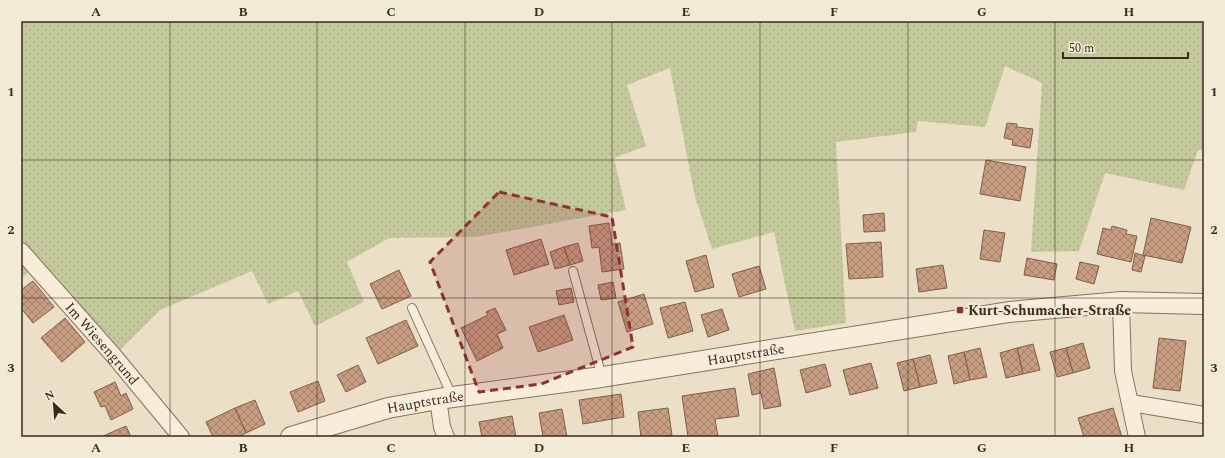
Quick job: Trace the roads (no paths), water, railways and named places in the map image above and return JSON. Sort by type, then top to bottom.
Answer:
[{"type":"street","name":"Im Wiesengrund","points":[[21,251],[114,356],[181,437]]},
{"type":"street","name":"Hauptstraße","points":[[291,437],[388,408],[445,398],[602,377],[1001,314],[1121,302],[1204,304]]},
{"type":"street","points":[[1121,302],[1122,371],[1131,403],[1137,437]]},
{"type":"street","points":[[445,398],[442,427],[446,437]]},
{"type":"street","points":[[1131,403],[1204,415]]},
{"type":"lane","points":[[573,271],[602,377]]},
{"type":"lane","points":[[412,308],[445,398]]},
{"type":"place","name":"Kurt-Schumacher-Straße","points":[[960,310]]}]
